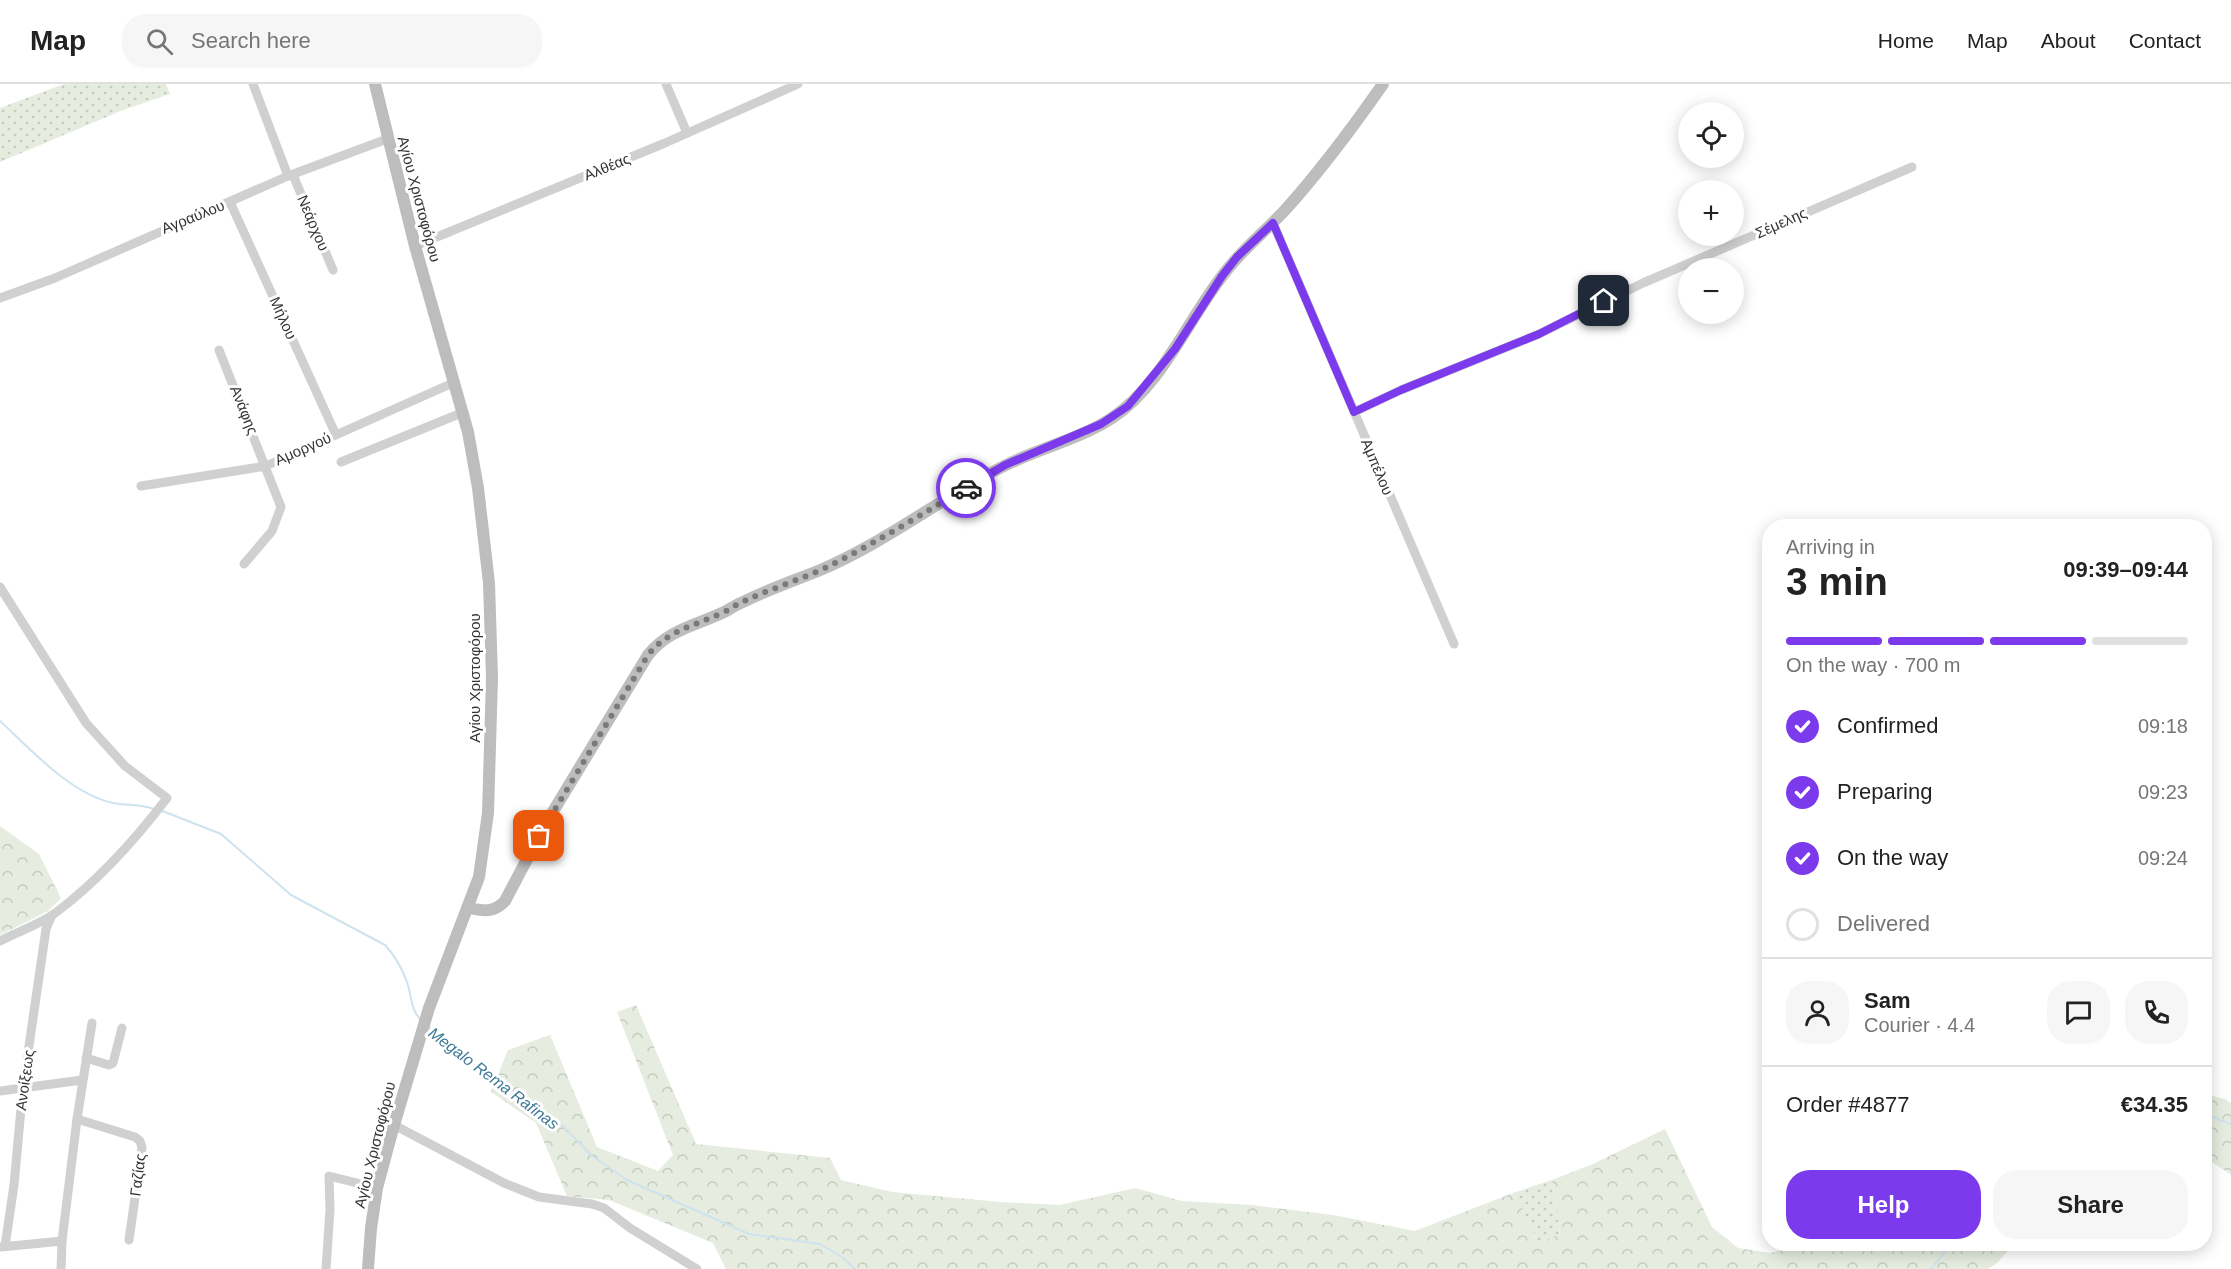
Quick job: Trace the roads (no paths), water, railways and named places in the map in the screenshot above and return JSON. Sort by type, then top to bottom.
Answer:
[{"type":"street","name":"Νεάρχου","points":[[253,84],[290,176],[333,270]]},
{"type":"street","name":"Αγίου Χριστοφόρου","points":[[368,1269],[377,1188],[394,1125],[429,1008],[479,877],[488,813],[492,643],[489,583],[478,488],[464,412],[415,246],[375,84]]},
{"type":"street","points":[[666,84],[687,133]]},
{"type":"street","name":"Αλθέας","points":[[415,246],[687,133],[798,84]]},
{"type":"street","points":[[469,908],[492,910],[500,907],[505,901],[546,823],[656,644],[669,634],[686,626],[715,616],[868,547],[1005,465],[1113,417],[1140,394],[1175,349],[1229,267],[1316,176],[1383,84]]},
{"type":"street","name":"Αγραύλου","points":[[0,298],[55,278],[160,230],[290,176],[387,139]]},
{"type":"street","name":"Σέμελης","points":[[1354,412],[1401,390],[1539,334],[1625,291],[1912,167]]},
{"type":"street","name":"Μήλου","points":[[231,202],[336,435]]},
{"type":"street","name":"Αμπέλου","points":[[1273,223],[1454,644]]},
{"type":"street","name":"Ανάφης","points":[[219,350],[281,507],[272,531],[244,564]]},
{"type":"street","name":"Αμοργού","points":[[141,486],[266,466],[455,382]]},
{"type":"street","points":[[341,462],[464,412]]},
{"type":"street","points":[[0,587],[86,723],[125,766],[167,798],[149,821],[94,879],[52,915],[0,941]]},
{"type":"street","name":"Ανοίξεως","points":[[3,1246],[14,1185],[23,1087],[46,929],[52,915]]},
{"type":"street","points":[[61,1269],[76,1119],[92,1023]]},
{"type":"street","points":[[86,1058],[109,1065],[113,1063],[122,1028]]},
{"type":"street","points":[[0,1091],[82,1080]]},
{"type":"street","name":"Γαζίας","points":[[76,1119],[135,1137],[140,1141],[142,1148],[129,1240]]},
{"type":"street","points":[[394,1125],[504,1183],[539,1197],[592,1204],[604,1208],[630,1228],[697,1269]]},
{"type":"street","points":[[326,1269],[330,1209],[329,1176],[377,1188]]},
{"type":"street","points":[[3,1246],[62,1241]]},
{"type":"waterway","name":"Megalo Rema Rafinas","points":[[0,721],[52,769],[82,790],[113,803],[154,809]]},
{"type":"waterway","name":"Megalo Rema Rafinas","points":[[160,810],[221,834],[291,895],[385,945],[403,972],[413,1008],[422,1021]]},
{"type":"waterway","name":"Megalo Rema Rafinas","points":[[428,1027],[499,1084],[536,1105],[563,1126],[591,1155],[627,1180],[749,1234],[820,1244],[842,1257],[855,1269]]},
{"type":"waterway","name":"Megalo Rema Rafinas","points":[[2212,1117],[2231,1124]]},
{"type":"waterway","name":"Megalo Rema Rafinas","points":[[1931,1269],[1945,1251]]}]
